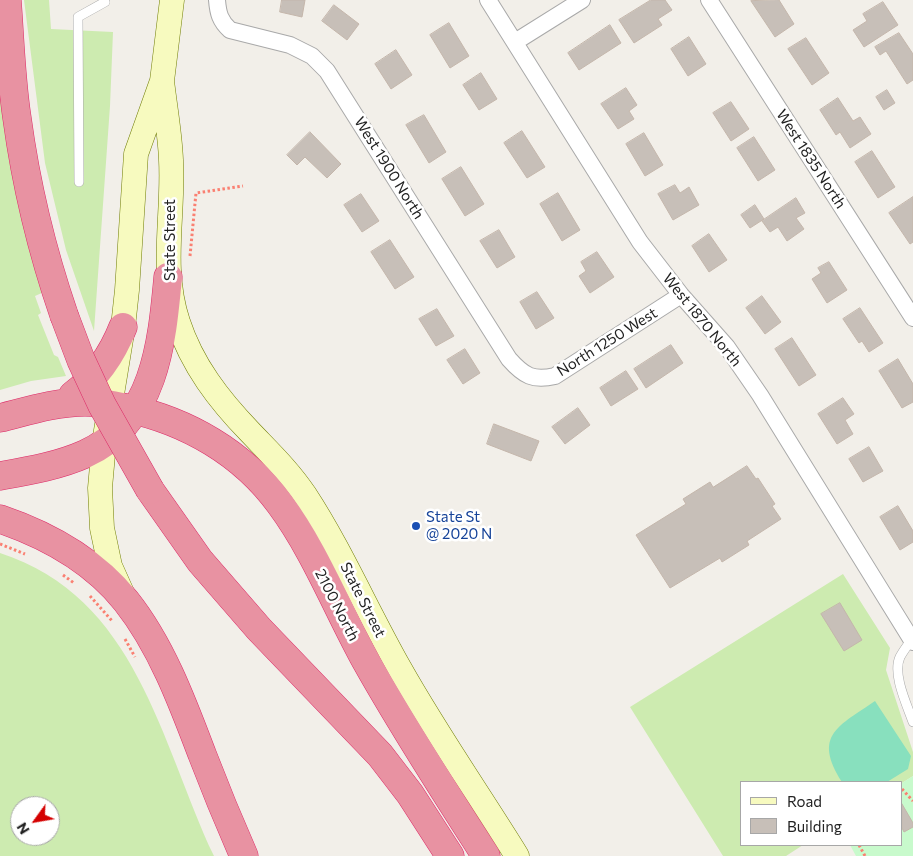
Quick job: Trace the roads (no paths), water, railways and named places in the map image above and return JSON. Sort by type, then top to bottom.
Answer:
[{"type":"highway","points":[[7,0],[16,117],[29,192],[50,276],[81,360],[102,405],[150,490],[200,562],[259,629],[380,755],[410,794],[450,856]]},
{"type":"highway","points":[[0,476],[28,471],[86,453],[104,443],[120,428],[122,407],[144,394],[156,363],[162,334],[168,276]]},
{"type":"highway","points":[[0,418],[58,404],[82,388],[102,367],[114,348],[123,327]]},
{"type":"highway","name":"2100 North","points":[[58,404],[86,402],[122,407],[180,425],[211,441],[255,475],[280,503],[309,551],[367,662],[408,733],[486,856]]},
{"type":"highway","points":[[0,519],[30,529],[62,546],[93,568],[126,600],[147,633],[179,694],[259,856]]},
{"type":"highway","points":[[179,694],[221,803],[244,856]]},
{"type":"highway","points":[[380,755],[406,775],[446,821],[471,856]]},
{"type":"main road","points":[[122,407],[123,327],[136,154],[162,81],[172,0]]},
{"type":"main road","name":"State Street","points":[[162,81],[171,160],[168,276],[178,322],[199,370],[230,410],[271,453],[303,492],[332,540],[401,672],[517,856]]},
{"type":"main road","points":[[104,443],[100,488],[102,528],[110,566],[126,600]]},
{"type":"street","name":"West 1870 North","points":[[488,0],[640,242],[681,295],[727,347],[760,396],[912,641]]},
{"type":"street","points":[[515,42],[582,0]]},
{"type":"street","name":"West 1835 North","points":[[709,0],[913,318]]},
{"type":"street","name":"West 1900 North","points":[[217,2],[218,13],[223,23],[230,30],[290,45],[312,56],[327,71],[510,359],[519,370],[530,377]]},
{"type":"street","name":"North 1250 West","points":[[530,377],[543,379],[555,376],[681,295]]},
{"type":"lane","points":[[79,182],[78,17],[104,2],[104,0]]},
{"type":"lane","points":[[912,641],[900,657],[898,667],[900,683],[913,722]]},
{"type":"place","name":"State St @ 2020 N","points":[[416,526]]}]
